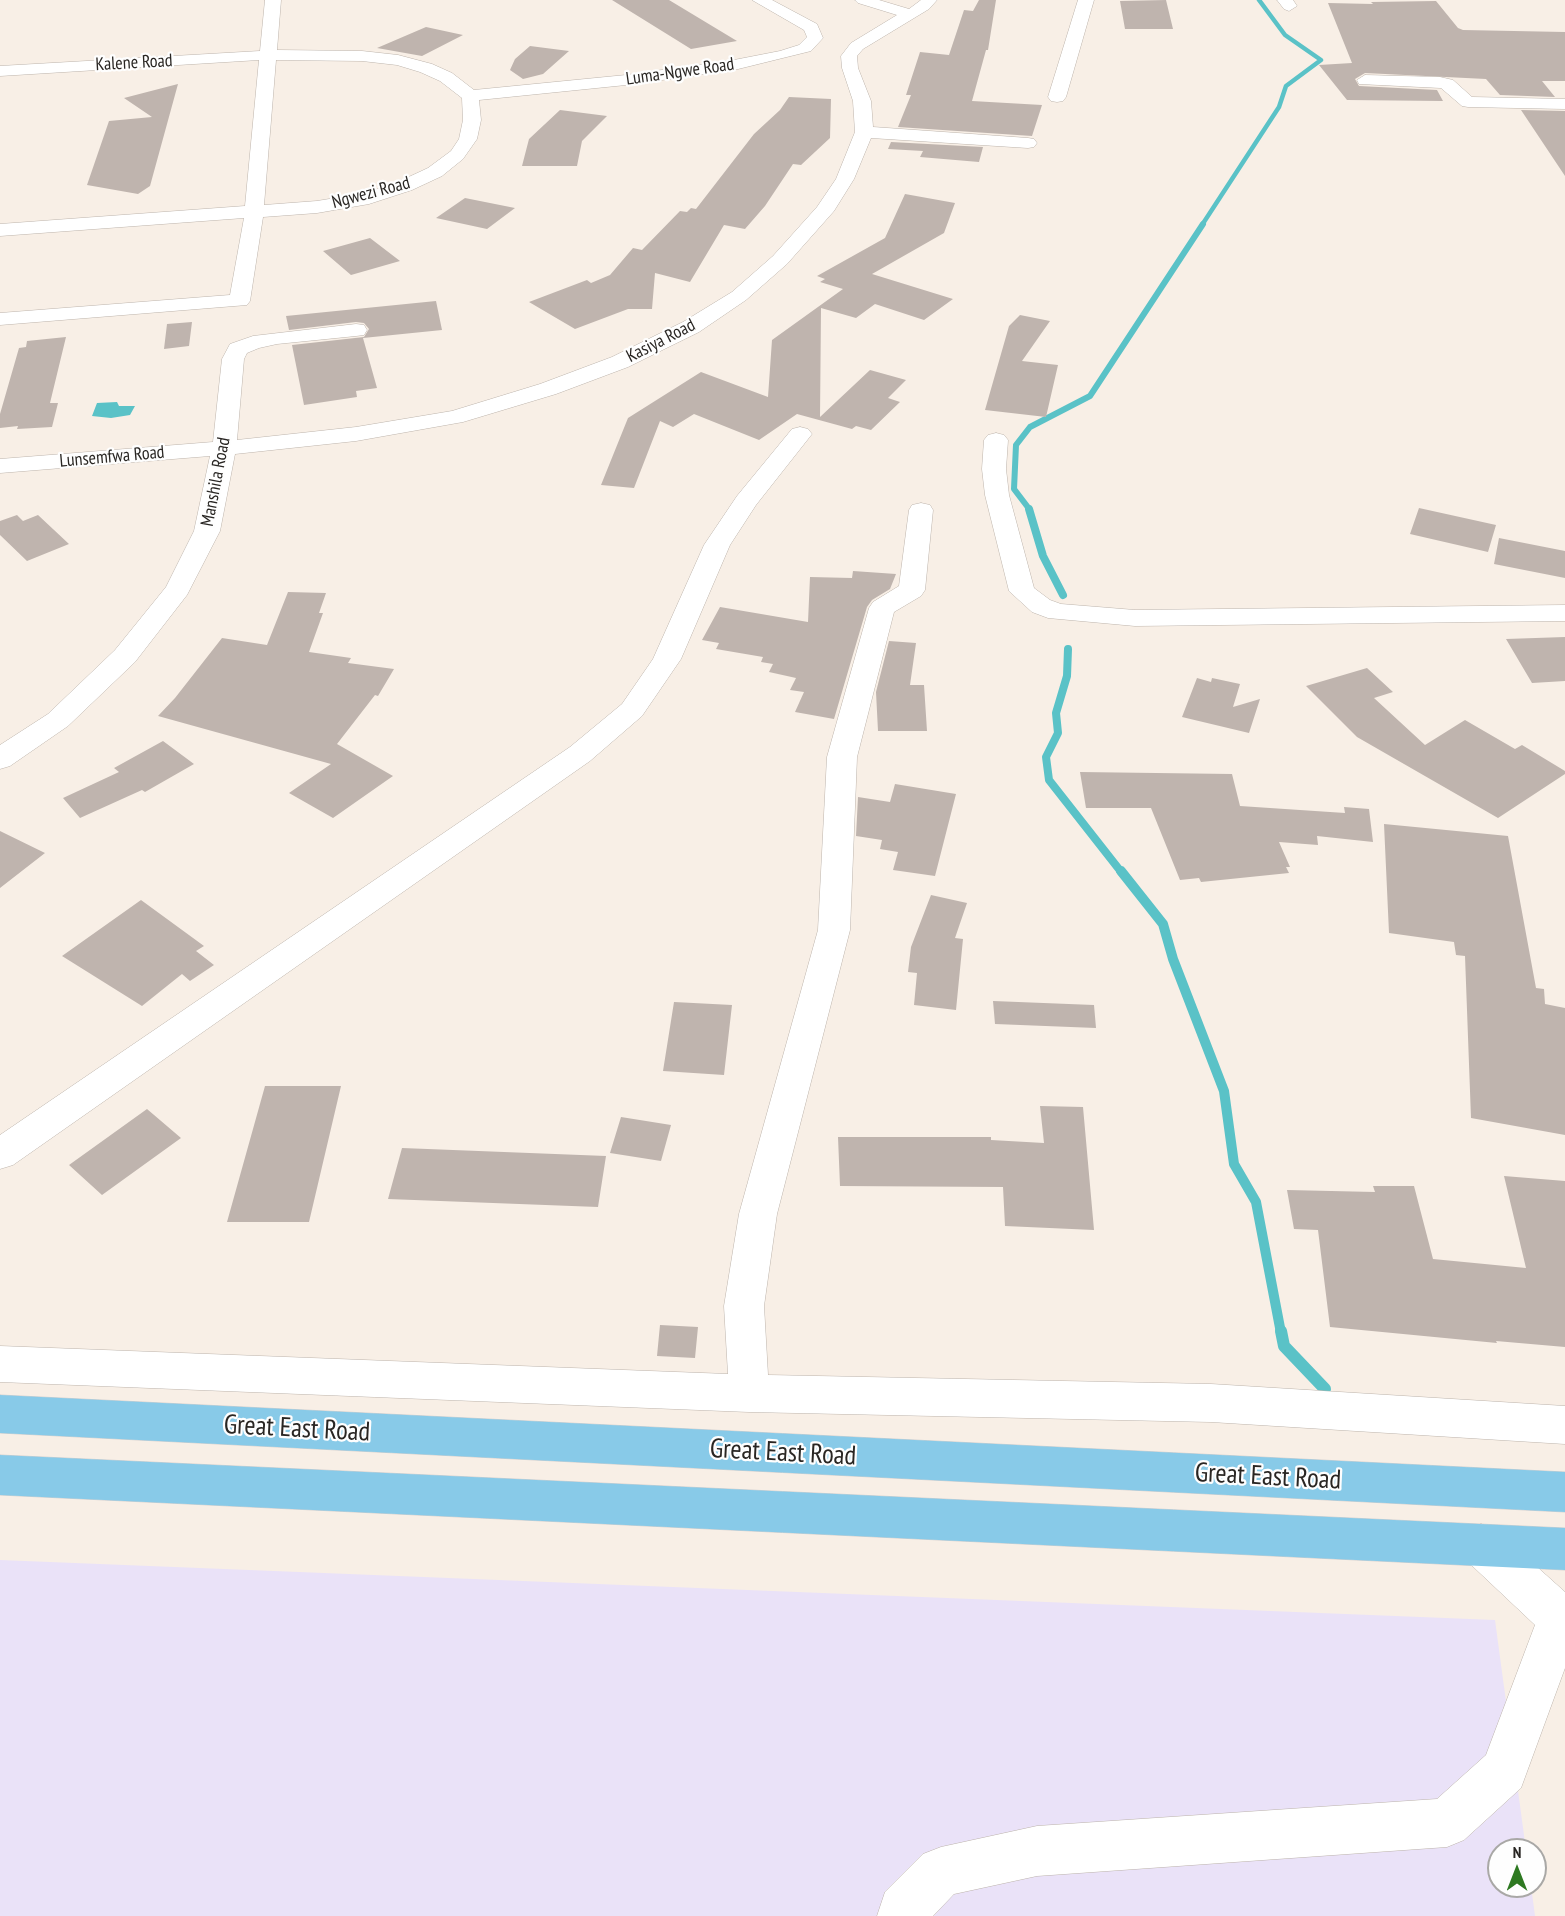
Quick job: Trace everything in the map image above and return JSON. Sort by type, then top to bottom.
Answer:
[{"type":"main road","name":"Great East Road","points":[[0,1414],[1565,1492]]},
{"type":"main road","points":[[0,1475],[1565,1549]]},
{"type":"street","points":[[0,320],[240,301],[254,213],[273,0]]},
{"type":"street","name":"Luma-Ngwe Road","points":[[470,96],[626,80],[734,65],[805,48],[815,38],[811,27],[760,0]]},
{"type":"street","points":[[863,0],[910,14],[924,6],[929,0]]},
{"type":"street","points":[[1057,97],[1086,0]]},
{"type":"street","name":"Kasiya Road","points":[[224,448],[356,434],[455,417],[548,389],[630,357],[691,327],[729,302],[780,260],[830,203],[845,179],[864,132],[862,101],[850,68],[849,56],[857,46],[910,14]]},
{"type":"street","points":[[268,55],[362,56],[398,60],[426,68],[446,77],[470,96]]},
{"type":"street","name":"Kalene Road","points":[[0,71],[268,55]]},
{"type":"street","points":[[1365,80],[1440,82],[1447,84],[1468,102],[1565,104]]},
{"type":"street","name":"Ngwezi Road","points":[[0,230],[254,213],[317,207],[369,198],[405,186],[435,172],[457,155],[468,139],[472,120],[470,96]]},
{"type":"street","points":[[864,132],[1028,143]]},
{"type":"street","name":"Manshila Road","points":[[0,759],[58,720],[125,656],[178,589],[207,531],[224,448],[233,359],[238,349],[253,342],[277,338],[356,330]]},
{"type":"street","points":[[0,1154],[579,754],[632,710],[667,659],[717,545],[746,501],[800,434]]},
{"type":"street","points":[[996,440],[994,469],[997,495],[1022,591],[1041,606],[1057,612],[1135,618],[1565,613]]},
{"type":"street","name":"Lunsemfwa Road","points":[[0,466],[224,448]]},
{"type":"street","points":[[749,1393],[744,1305],[758,1214],[834,930],[842,757],[882,608],[912,590],[921,510]]},
{"type":"street","points":[[0,1364],[749,1393],[1211,1403],[1565,1425]]},
{"type":"street","points":[[902,1916],[903,1910],[941,1872],[1037,1851],[1447,1823],[1504,1771],[1563,1620],[1481,1545]]},
{"type":"shaded area","points":[[0,1560],[1495,1620],[1524,1838],[1487,1838],[1487,1898],[1533,1898],[1535,1916],[0,1916]]},
{"type":"water","points":[[117,402],[119,406],[135,406],[130,415],[111,418],[92,416],[97,403]]},
{"type":"building","points":[[612,0],[669,0],[737,41],[691,49]]},
{"type":"building","points":[[979,0],[996,0],[988,50],[986,50],[972,101],[1042,105],[1032,136],[898,127],[911,95],[906,95],[920,52],[949,55],[964,10],[973,11]]},
{"type":"building","points":[[1166,0],[1173,29],[1125,29],[1120,1]]},
{"type":"building","points":[[1436,1],[1458,28],[1463,30],[1565,32],[1565,81],[1542,81],[1555,97],[1500,95],[1486,79],[1365,73],[1355,79],[1359,86],[1437,90],[1443,101],[1347,100],[1319,65],[1352,63],[1328,3],[1373,4],[1371,2]]},
{"type":"building","points":[[426,27],[463,35],[422,56],[377,48]]},
{"type":"building","points":[[530,46],[569,51],[543,74],[523,79],[510,70],[515,59]]},
{"type":"building","points":[[178,84],[150,186],[138,194],[87,185],[109,121],[152,117],[124,98]]},
{"type":"building","points":[[789,97],[831,99],[830,138],[801,165],[793,164],[765,206],[745,229],[724,225],[690,282],[655,273],[652,309],[628,309],[575,329],[529,302],[587,280],[591,283],[610,275],[633,248],[642,250],[680,211],[687,212],[691,208],[696,209],[754,134],[780,110]]},
{"type":"building","points":[[560,110],[607,116],[582,141],[577,166],[522,166],[529,139]]},
{"type":"building","points":[[1521,110],[1565,111],[1565,176]]},
{"type":"building","points":[[891,142],[983,147],[979,162],[920,157],[923,151],[888,149]]},
{"type":"building","points":[[905,194],[955,203],[944,233],[872,274],[953,299],[924,320],[875,304],[856,318],[821,308],[820,417],[870,370],[906,380],[888,398],[900,402],[871,430],[856,426],[852,429],[797,414],[759,440],[694,414],[673,427],[660,421],[634,488],[601,485],[628,418],[701,372],[768,397],[772,340],[843,289],[820,282],[825,279],[817,276],[885,238]]},
{"type":"building","points":[[465,198],[515,208],[487,229],[436,218]]},
{"type":"building","points":[[370,238],[400,261],[351,275],[323,251]]},
{"type":"building","points":[[436,301],[442,330],[363,338],[377,388],[356,391],[357,397],[304,405],[292,345],[364,337],[369,329],[364,323],[356,322],[289,330],[286,316]]},
{"type":"building","points":[[1020,315],[1050,321],[1022,361],[1058,365],[1046,417],[985,410],[1009,326]]},
{"type":"building","points":[[192,322],[189,346],[164,349],[167,324]]},
{"type":"building","points":[[66,337],[50,403],[58,403],[52,427],[0,428],[0,414],[19,348],[26,347],[27,341]]},
{"type":"building","points":[[1419,508],[1496,525],[1488,552],[1410,534]]},
{"type":"building","points":[[17,515],[23,521],[38,515],[69,544],[27,561],[0,535],[0,521]]},
{"type":"building","points":[[1499,538],[1565,551],[1565,578],[1494,564]]},
{"type":"building","points":[[853,571],[896,574],[890,589],[872,600],[867,607],[834,719],[795,712],[804,692],[790,690],[796,678],[769,672],[773,664],[761,662],[763,657],[716,649],[719,643],[702,640],[720,607],[808,622],[810,577],[852,578]]},
{"type":"building","points":[[288,592],[326,593],[319,613],[323,613],[309,652],[351,658],[348,663],[394,669],[378,696],[375,695],[337,744],[393,776],[333,818],[289,793],[331,764],[158,716],[222,638],[267,645]]},
{"type":"building","points":[[1565,637],[1565,681],[1532,683],[1506,639]]},
{"type":"building","points":[[889,641],[916,643],[910,685],[924,685],[927,731],[878,731],[876,692]]},
{"type":"building","points":[[1367,668],[1393,692],[1374,698],[1425,745],[1465,720],[1515,749],[1522,745],[1565,771],[1565,774],[1498,818],[1357,737],[1306,686]]},
{"type":"building","points":[[1197,678],[1211,682],[1212,678],[1240,684],[1233,707],[1260,699],[1249,733],[1182,717]]},
{"type":"building","points":[[163,741],[194,764],[145,792],[142,790],[80,818],[63,798],[119,772],[114,768]]},
{"type":"building","points":[[1080,772],[1232,774],[1240,806],[1345,813],[1344,807],[1369,809],[1373,842],[1317,836],[1318,845],[1279,842],[1290,867],[1286,867],[1289,873],[1201,882],[1199,878],[1180,880],[1151,808],[1086,808]]},
{"type":"building","points":[[895,784],[956,794],[935,876],[893,870],[898,852],[880,849],[882,840],[856,836],[858,797],[890,802]]},
{"type":"building","points":[[1384,824],[1508,836],[1536,988],[1544,989],[1545,1004],[1565,1008],[1565,1135],[1471,1118],[1465,956],[1456,955],[1454,942],[1389,933]]},
{"type":"building","points":[[0,831],[45,853],[0,888]]},
{"type":"building","points":[[931,895],[967,903],[955,938],[963,939],[956,1010],[914,1005],[917,973],[908,972],[911,947]]},
{"type":"building","points":[[141,900],[204,946],[196,951],[214,965],[190,981],[182,974],[142,1006],[62,956]]},
{"type":"building","points":[[993,1001],[1094,1005],[1096,1028],[995,1024]]},
{"type":"building","points":[[674,1002],[732,1005],[724,1075],[663,1071]]},
{"type":"building","points":[[265,1086],[341,1086],[309,1222],[227,1222]]},
{"type":"building","points":[[1040,1106],[1083,1107],[1094,1230],[1005,1226],[1003,1187],[840,1186],[838,1137],[991,1137],[991,1140],[1044,1143]]},
{"type":"building","points":[[147,1109],[181,1138],[102,1195],[69,1165]]},
{"type":"building","points":[[621,1117],[671,1125],[661,1161],[610,1153]]},
{"type":"building","points":[[402,1148],[606,1156],[598,1207],[388,1199]]},
{"type":"building","points":[[1504,1176],[1565,1181],[1565,1347],[1330,1327],[1318,1230],[1294,1229],[1287,1190],[1375,1192],[1373,1186],[1414,1186],[1433,1259],[1526,1268]]},
{"type":"building","points":[[660,1325],[698,1327],[695,1358],[657,1356]]},
{"type":"waterway","points":[[1202,225],[1279,107],[1286,86],[1321,60],[1285,35],[1259,0]]},
{"type":"waterway","points":[[1030,510],[1014,489],[1016,445],[1030,427],[1090,396],[1203,224]]},
{"type":"waterway","points":[[1029,509],[1043,556],[1063,595]]},
{"type":"waterway","points":[[1068,649],[1067,676],[1056,713],[1058,733],[1046,757],[1049,780],[1122,873]]},
{"type":"waterway","points":[[1121,871],[1163,924],[1173,959],[1224,1091],[1234,1164],[1256,1202],[1281,1333]]},
{"type":"waterway","points":[[1281,1331],[1284,1346],[1325,1389]]}]
